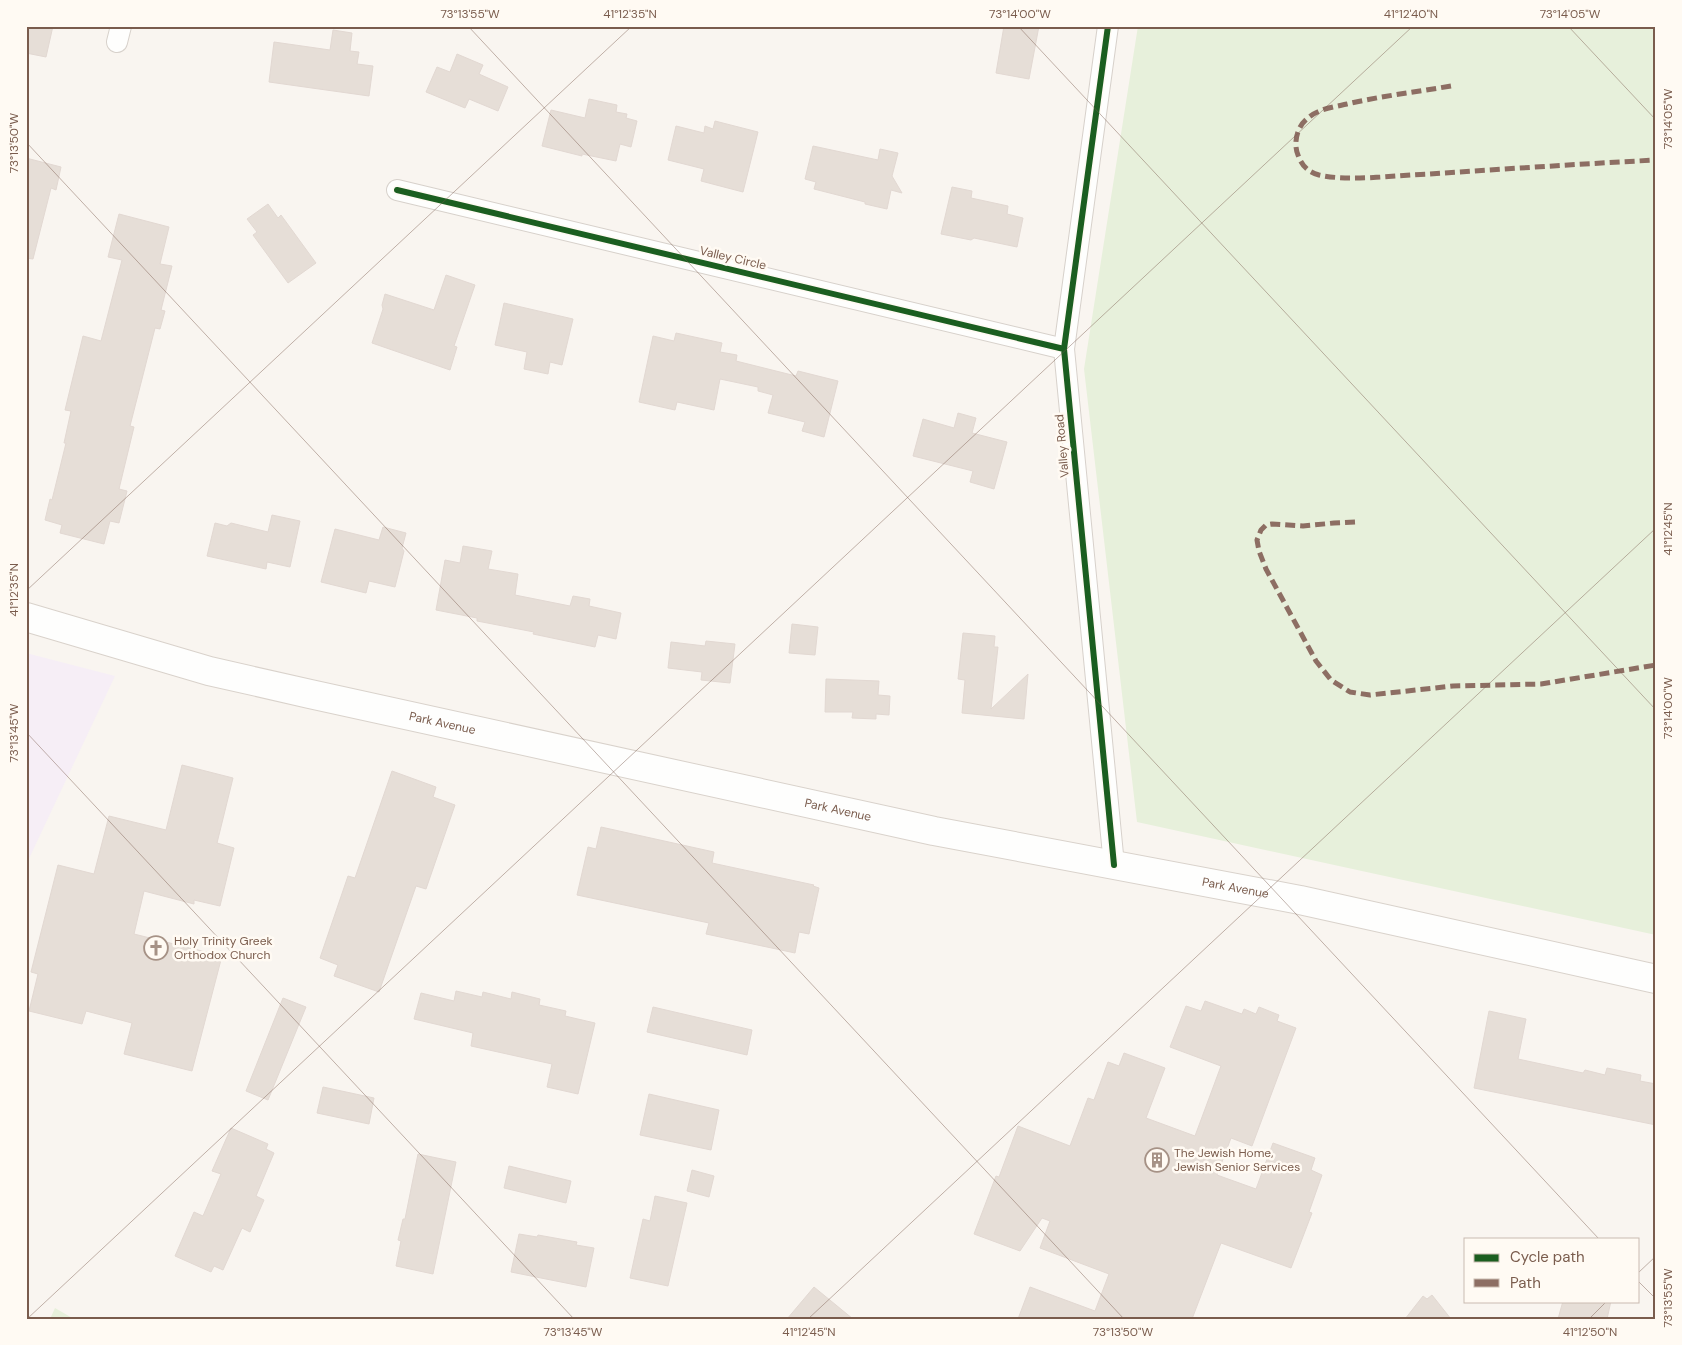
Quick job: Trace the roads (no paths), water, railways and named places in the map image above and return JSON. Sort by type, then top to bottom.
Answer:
[{"type":"main road","name":"Park Avenue","points":[[26,617],[209,671],[925,829],[1300,900],[1656,979]]},
{"type":"street","name":"Valley Road","points":[[1108,26],[1064,349],[1114,865]]},
{"type":"street","name":"Valley Circle","points":[[397,190],[1064,349]]},
{"type":"place","name":"Holy Trinity Greek Orthodox Church","points":[[156,948]]},
{"type":"place","name":"The Jewish Home, Jewish Senior Services","points":[[1157,1160]]}]
